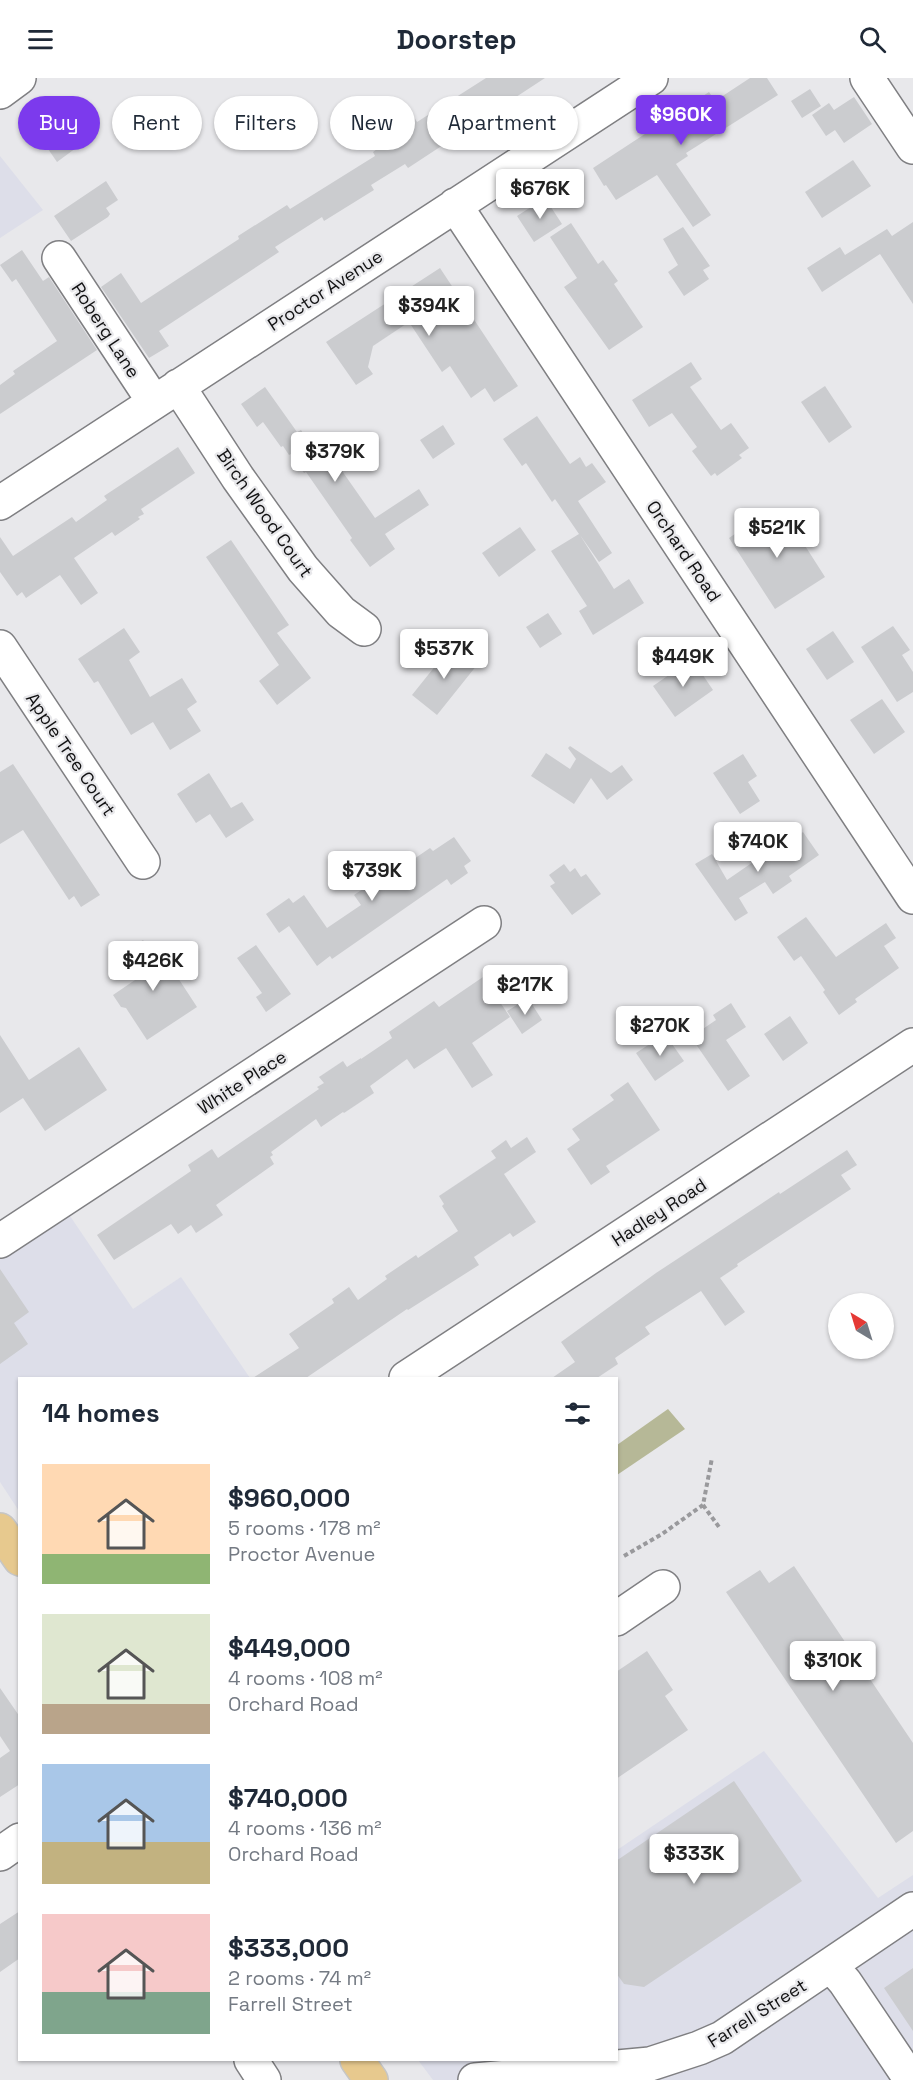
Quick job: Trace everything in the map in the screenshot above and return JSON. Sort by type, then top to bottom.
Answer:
[{"type":"main road","points":[[0,1530],[18,1556]]},
{"type":"main road","points":[[358,2061],[371,2080]]},
{"type":"street","points":[[0,92],[19,78]]},
{"type":"street","name":"Proctor Avenue","points":[[0,503],[651,78]]},
{"type":"street","points":[[867,78],[913,147]]},
{"type":"street","name":"Orchard Road","points":[[455,205],[913,897]]},
{"type":"street","name":"Roberg Lane","points":[[59,258],[166,394]]},
{"type":"street","name":"Birch Wood Court","points":[[166,394],[238,478],[303,569],[341,612],[364,629]]},
{"type":"street","name":"Apple Tree Court","points":[[0,646],[143,862]]},
{"type":"street","name":"White Place","points":[[0,1241],[484,923]]},
{"type":"street","name":"Hadley Road","points":[[408,1377],[913,1045]]},
{"type":"street","points":[[618,1617],[663,1587]]},
{"type":"street","points":[[0,1854],[18,1841]]},
{"type":"street","name":"Farrell Street","points":[[475,2080],[656,2072],[722,2038],[913,1909]]},
{"type":"street","points":[[831,1966],[845,1982],[911,2080]]},
{"type":"street","points":[[252,2061],[264,2080]]},
{"type":"path","points":[[624,1556],[703,1505],[712,1458]]},
{"type":"path","points":[[703,1505],[720,1527]]},
{"type":"shaded area","points":[[0,156],[43,210],[0,238]]},
{"type":"shaded area","points":[[68,1213],[133,1309],[181,1277],[249,1377],[18,1377],[18,1509],[0,1482],[0,1259]]},
{"type":"shaded area","points":[[764,1751],[878,1898],[913,1875],[913,2080],[433,2080],[419,2061],[618,2061],[618,1849]]},
{"type":"green space","points":[[668,1409],[685,1429],[618,1474],[618,1444]]},
{"type":"building","points":[[486,78],[545,78],[518,96],[458,96]]},
{"type":"building","points":[[750,78],[767,78],[778,95],[686,153],[688,156],[676,164],[711,215],[693,227],[657,175],[616,200],[606,185],[604,186],[593,168],[709,92],[715,101]]},
{"type":"building","points":[[810,89],[821,106],[802,118],[791,101]]},
{"type":"building","points":[[854,97],[872,124],[844,143],[835,130],[826,136],[812,115],[829,103],[834,110]]},
{"type":"building","points":[[427,116],[427,150],[435,150],[408,168],[405,164],[371,185],[374,190],[324,221],[322,217],[275,247],[279,252],[159,331],[169,346],[149,358],[101,287],[121,273],[141,303],[287,205],[290,209],[375,156],[373,152],[376,150],[415,150],[415,119],[417,122]]},
{"type":"building","points":[[49,150],[73,150],[57,162]]},
{"type":"building","points":[[853,160],[871,186],[822,218],[805,192]]},
{"type":"building","points":[[106,181],[118,200],[106,208],[110,214],[71,241],[54,216]]},
{"type":"building","points":[[545,198],[562,224],[534,242],[517,216]]},
{"type":"building","points":[[913,222],[913,304],[880,254],[822,292],[807,268],[840,247],[845,255],[887,229],[892,236]]},
{"type":"building","points":[[571,223],[598,264],[603,260],[618,281],[614,284],[643,327],[609,350],[564,287],[577,278],[550,237]]},
{"type":"building","points":[[683,227],[710,266],[703,270],[709,279],[684,296],[668,272],[678,265],[663,239]]},
{"type":"building","points":[[22,250],[43,281],[49,277],[97,350],[0,414],[0,385],[15,374],[13,371],[57,341],[16,279],[12,282],[0,265]]},
{"type":"building","points":[[440,268],[518,386],[494,402],[485,388],[471,398],[450,366],[442,372],[409,322],[373,346],[368,367],[373,374],[356,385],[326,342]]},
{"type":"building","points":[[691,362],[702,379],[690,387],[721,430],[731,423],[749,448],[739,455],[742,458],[717,476],[715,473],[711,476],[692,451],[697,447],[672,413],[649,427],[632,400]]},
{"type":"building","points":[[825,386],[852,427],[829,443],[801,402]]},
{"type":"building","points":[[265,387],[297,432],[301,430],[317,454],[326,448],[375,518],[419,489],[429,505],[385,534],[395,549],[370,567],[306,472],[304,473],[283,446],[281,447],[263,422],[257,427],[241,404]]},
{"type":"building","points":[[537,416],[570,464],[580,457],[586,467],[592,463],[606,482],[578,501],[612,553],[599,562],[580,535],[614,589],[629,579],[644,603],[593,635],[579,611],[587,606],[551,551],[579,534],[555,499],[552,502],[526,463],[522,466],[503,439]]},
{"type":"building","points":[[443,425],[455,444],[433,459],[420,440]]},
{"type":"building","points":[[178,447],[195,473],[141,509],[144,514],[138,517],[140,519],[115,536],[112,532],[74,558],[98,593],[81,605],[60,575],[26,598],[22,592],[17,596],[0,572],[0,537],[13,556],[72,517],[76,522],[107,500],[104,496]]},
{"type":"building","points":[[770,510],[786,535],[795,530],[825,577],[775,609],[729,538]]},
{"type":"building","points":[[520,527],[536,550],[499,577],[482,553]]},
{"type":"building","points":[[231,540],[289,625],[277,633],[311,678],[277,705],[259,681],[279,665],[206,557]]},
{"type":"building","points":[[548,613],[562,634],[540,648],[526,627]]},
{"type":"building","points":[[893,626],[910,650],[902,655],[913,672],[913,692],[897,702],[861,647]]},
{"type":"building","points":[[124,628],[140,652],[129,660],[150,697],[182,678],[197,702],[187,709],[201,731],[170,750],[153,722],[131,735],[98,681],[94,683],[78,659]]},
{"type":"building","points":[[833,631],[854,662],[827,680],[806,649]]},
{"type":"building","points":[[452,645],[477,665],[437,715],[412,695]]},
{"type":"building","points":[[692,659],[713,690],[675,717],[653,686]]},
{"type":"building","points":[[882,699],[905,732],[874,754],[850,720]]},
{"type":"building","points":[[570,746],[611,773],[622,765],[633,780],[607,800],[591,778],[574,804],[531,776],[546,753],[570,769],[576,759],[568,748]]},
{"type":"building","points":[[743,754],[757,776],[748,782],[760,801],[740,814],[713,773]]},
{"type":"building","points":[[13,764],[100,895],[81,907],[74,896],[69,900],[23,830],[0,844],[0,772]]},
{"type":"building","points":[[209,773],[231,808],[242,802],[254,820],[226,838],[210,814],[196,823],[177,794]]},
{"type":"building","points":[[803,832],[819,855],[789,876],[792,881],[773,894],[765,882],[739,898],[748,913],[735,921],[695,864],[712,854],[727,880],[792,835],[794,839]]},
{"type":"building","points":[[454,837],[471,861],[464,866],[468,873],[451,885],[447,879],[332,959],[330,956],[317,966],[289,926],[279,933],[266,914],[289,898],[293,903],[304,895],[327,928],[361,905],[354,895],[409,858],[411,861],[430,848],[433,851]]},
{"type":"building","points":[[564,864],[570,872],[575,868],[581,877],[586,874],[601,894],[572,915],[550,886],[555,883],[549,875]]},
{"type":"building","points":[[806,917],[836,957],[886,923],[896,938],[884,946],[899,968],[855,999],[857,1002],[839,1015],[801,956],[794,961],[777,937]]},
{"type":"building","points":[[143,940],[158,963],[165,958],[197,1007],[147,1040],[126,1008],[121,1007],[113,995],[135,980],[119,956]]},
{"type":"building","points":[[256,945],[291,994],[266,1012],[256,997],[262,993],[237,958]]},
{"type":"building","points":[[483,977],[510,1017],[472,1043],[493,1075],[472,1088],[446,1048],[414,1069],[407,1059],[370,1086],[374,1093],[321,1127],[316,1119],[271,1152],[273,1155],[270,1157],[274,1164],[216,1205],[223,1215],[196,1233],[191,1225],[178,1234],[171,1224],[114,1260],[97,1235],[191,1171],[188,1165],[212,1149],[218,1158],[319,1089],[317,1087],[324,1083],[319,1077],[343,1061],[347,1067],[361,1059],[392,1038],[389,1032],[434,1001],[439,1007]]},
{"type":"building","points":[[528,998],[542,1020],[522,1034],[507,1011]]},
{"type":"building","points":[[731,1003],[746,1027],[726,1040],[750,1076],[728,1091],[691,1037],[716,1020],[713,1015]]},
{"type":"building","points":[[790,1016],[808,1043],[783,1061],[764,1034]]},
{"type":"building","points":[[665,1034],[684,1061],[655,1081],[636,1053]]},
{"type":"building","points":[[0,1035],[29,1080],[79,1047],[107,1090],[45,1131],[23,1098],[0,1113]]},
{"type":"building","points":[[628,1082],[660,1130],[606,1166],[610,1172],[591,1185],[567,1149],[580,1140],[572,1129],[614,1100],[610,1095]]},
{"type":"building","points":[[527,1137],[536,1152],[504,1174],[536,1222],[513,1237],[510,1233],[474,1257],[479,1265],[407,1309],[307,1377],[255,1377],[299,1348],[289,1334],[334,1303],[332,1299],[349,1287],[358,1300],[387,1279],[385,1276],[416,1255],[418,1258],[458,1231],[442,1206],[444,1204],[439,1196],[496,1158],[491,1151],[506,1140],[511,1148]]},
{"type":"building","points":[[847,1150],[857,1165],[841,1175],[851,1189],[737,1264],[738,1266],[720,1278],[745,1312],[725,1326],[701,1291],[645,1327],[650,1334],[615,1358],[618,1364],[598,1377],[553,1377],[575,1362],[561,1342],[656,1273],[779,1192],[780,1194]]},
{"type":"building","points":[[0,1269],[29,1312],[14,1323],[28,1344],[0,1364]]},
{"type":"building","points":[[794,1566],[913,1743],[913,1831],[896,1843],[726,1592],[760,1570],[769,1583]]},
{"type":"building","points":[[647,1651],[673,1690],[665,1696],[688,1730],[618,1778],[618,1671]]},
{"type":"building","points":[[0,1688],[18,1714],[18,1785],[0,1797],[0,1758],[10,1751],[0,1736]]},
{"type":"building","points":[[734,1781],[802,1881],[644,1987],[624,1984],[618,1976],[618,1860]]},
{"type":"building","points":[[18,1912],[18,1959],[0,1972],[0,1924]]},
{"type":"building","points":[[913,1968],[913,2031],[884,1988]]}]
